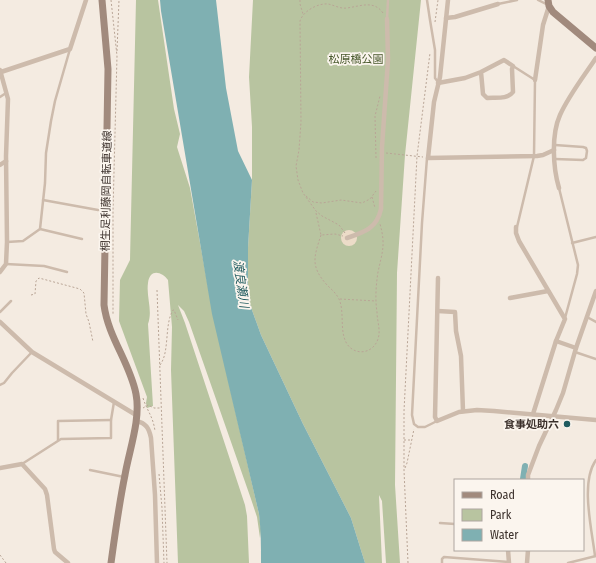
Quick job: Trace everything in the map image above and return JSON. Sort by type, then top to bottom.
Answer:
[{"type":"street","points":[[0,272],[6,264],[6,161],[8,99],[0,71],[70,48],[86,0]]},
{"type":"street","points":[[102,0],[108,69],[104,305],[108,325],[136,393],[136,418],[124,477],[111,563]]},
{"type":"street","points":[[448,0],[443,55],[434,102],[428,158],[543,156],[554,150]]},
{"type":"street","points":[[549,3],[553,12],[596,48]]},
{"type":"street","points":[[535,80],[543,25],[549,3]]},
{"type":"street","points":[[446,18],[455,17],[498,4]]},
{"type":"street","points":[[347,238],[374,226],[381,209],[382,153],[388,60],[386,17]]},
{"type":"street","points":[[559,188],[554,159],[556,129],[560,115],[596,58]]},
{"type":"street","points":[[438,83],[465,78],[482,72],[504,60],[513,66],[512,92],[508,97],[486,98],[483,94],[482,72]]},
{"type":"street","points":[[0,165],[6,161]]},
{"type":"street","points":[[516,227],[516,233],[519,241],[565,319],[556,341],[533,414]]},
{"type":"street","points":[[438,278],[435,417],[437,421],[463,411],[494,411],[596,420]]},
{"type":"street","points":[[510,298],[548,291]]},
{"type":"street","points":[[528,479],[528,475],[539,446],[563,393],[575,350],[596,291]]},
{"type":"street","points":[[438,311],[455,312],[456,331],[461,356],[463,411]]},
{"type":"street","points":[[0,322],[32,352],[114,402],[147,426],[150,430],[155,495],[157,563]]},
{"type":"street","points":[[556,341],[575,350]]},
{"type":"street","points":[[0,468],[22,464],[45,490],[49,504],[54,549],[55,552],[68,563]]},
{"type":"street","points":[[508,551],[509,563]]},
{"type":"street","points":[[528,551],[528,563]]},
{"type":"lane","points":[[386,17],[388,0]]},
{"type":"lane","points":[[427,0],[436,50],[435,78],[438,83]]},
{"type":"lane","points":[[498,4],[517,0]]},
{"type":"lane","points":[[538,0],[549,3]]},
{"type":"lane","points":[[40,229],[46,153],[51,121],[70,48]]},
{"type":"lane","points":[[513,66],[535,80],[534,156],[516,227]]},
{"type":"lane","points":[[0,97],[7,93]]},
{"type":"lane","points":[[554,145],[583,147],[586,148],[587,151],[586,158],[584,160],[554,159]]},
{"type":"lane","points":[[428,158],[422,233],[412,415],[415,426],[425,427],[437,421]]},
{"type":"lane","points":[[559,188],[578,265],[578,274],[565,319]]},
{"type":"lane","points":[[43,200],[98,210]]},
{"type":"lane","points":[[7,242],[23,241],[40,229],[82,239]]},
{"type":"lane","points":[[572,243],[596,236]]},
{"type":"lane","points":[[6,264],[44,266],[67,272]]},
{"type":"lane","points":[[0,312],[11,301]]},
{"type":"lane","points":[[586,317],[596,322]]},
{"type":"lane","points":[[575,350],[596,359]]},
{"type":"lane","points":[[0,385],[4,383],[32,352]]},
{"type":"lane","points":[[22,464],[58,440],[111,438],[110,420],[114,402]]},
{"type":"lane","points":[[58,440],[58,421],[110,420]]},
{"type":"lane","points":[[568,563],[596,556],[588,498],[591,469],[596,460]]},
{"type":"lane","points":[[90,470],[124,477]]},
{"type":"lane","points":[[440,523],[454,524]]},
{"type":"lane","points":[[442,563],[442,559],[444,557],[509,563]]},
{"type":"path","name":"桐生足利藤岡自転車道線","points":[[111,0],[117,56],[113,211],[113,320]]},
{"type":"path","points":[[117,56],[119,0]]},
{"type":"path","points":[[300,0],[303,15]]},
{"type":"path","points":[[435,22],[438,0]]},
{"type":"path","points":[[347,238],[339,225],[316,211],[298,180],[296,166],[301,122],[300,21],[303,15],[319,5],[329,4],[347,8],[363,3],[370,3],[378,6],[386,17]]},
{"type":"path","points":[[408,563],[404,440],[417,156],[431,51]]},
{"type":"path","points":[[376,160],[374,128],[375,116],[381,93]]},
{"type":"path","points":[[382,153],[428,158]]},
{"type":"path","points":[[306,196],[314,202],[322,203],[341,200],[362,203],[370,199],[376,193],[376,189]]},
{"type":"path","points":[[316,211],[321,235],[314,255],[318,274],[339,299],[342,310],[344,337],[351,349],[362,352],[368,351],[378,340],[379,333],[376,311],[376,286],[384,248],[383,235],[372,197]]},
{"type":"path","points":[[321,235],[335,234],[347,238]]},
{"type":"path","points":[[31,295],[35,294],[36,281],[39,278],[80,289],[84,294],[86,314],[93,342]]},
{"type":"path","points":[[157,290],[167,563]]},
{"type":"path","points":[[339,299],[377,301]]},
{"type":"path","points":[[159,365],[163,358],[169,319],[172,310],[174,310],[178,320]]},
{"type":"path","points":[[145,406],[150,405],[154,408],[161,408]]},
{"type":"path","points":[[404,470],[415,426]]},
{"type":"path","points":[[404,440],[412,440]]},
{"type":"path","points":[[0,555],[6,563]]},
{"type":"green space","points":[[136,0],[158,0],[174,109],[180,134],[177,147],[190,188],[213,314],[259,514],[261,529],[260,538],[257,517],[189,322],[184,311],[178,305],[245,505],[247,516],[249,563],[178,563],[171,370],[172,327],[168,280],[166,277],[160,273],[154,273],[149,278],[148,283],[150,314],[148,324],[153,406],[147,408],[147,397],[119,321],[120,280],[130,260]]},
{"type":"green space","name":"松原橋公園","points":[[253,0],[421,0],[405,155],[397,273],[395,485],[400,563],[386,563],[382,501],[379,495],[382,563],[365,563],[351,518],[303,424],[261,335],[248,299],[248,248],[252,180],[252,127],[249,77]]},
{"type":"shaded area","points":[[346,230],[352,230],[357,235],[355,244],[352,246],[346,246],[341,241],[341,235]]},
{"type":"water","name":"渡良瀬川","points":[[160,0],[216,0],[226,88],[238,151],[252,180],[248,248],[248,299],[261,335],[303,424],[351,518],[365,563],[261,563],[261,532],[259,514],[212,314]]},
{"type":"waterway","points":[[523,479],[525,466]]},
{"type":"place","name":"食事処助六","points":[[567,424]]}]
